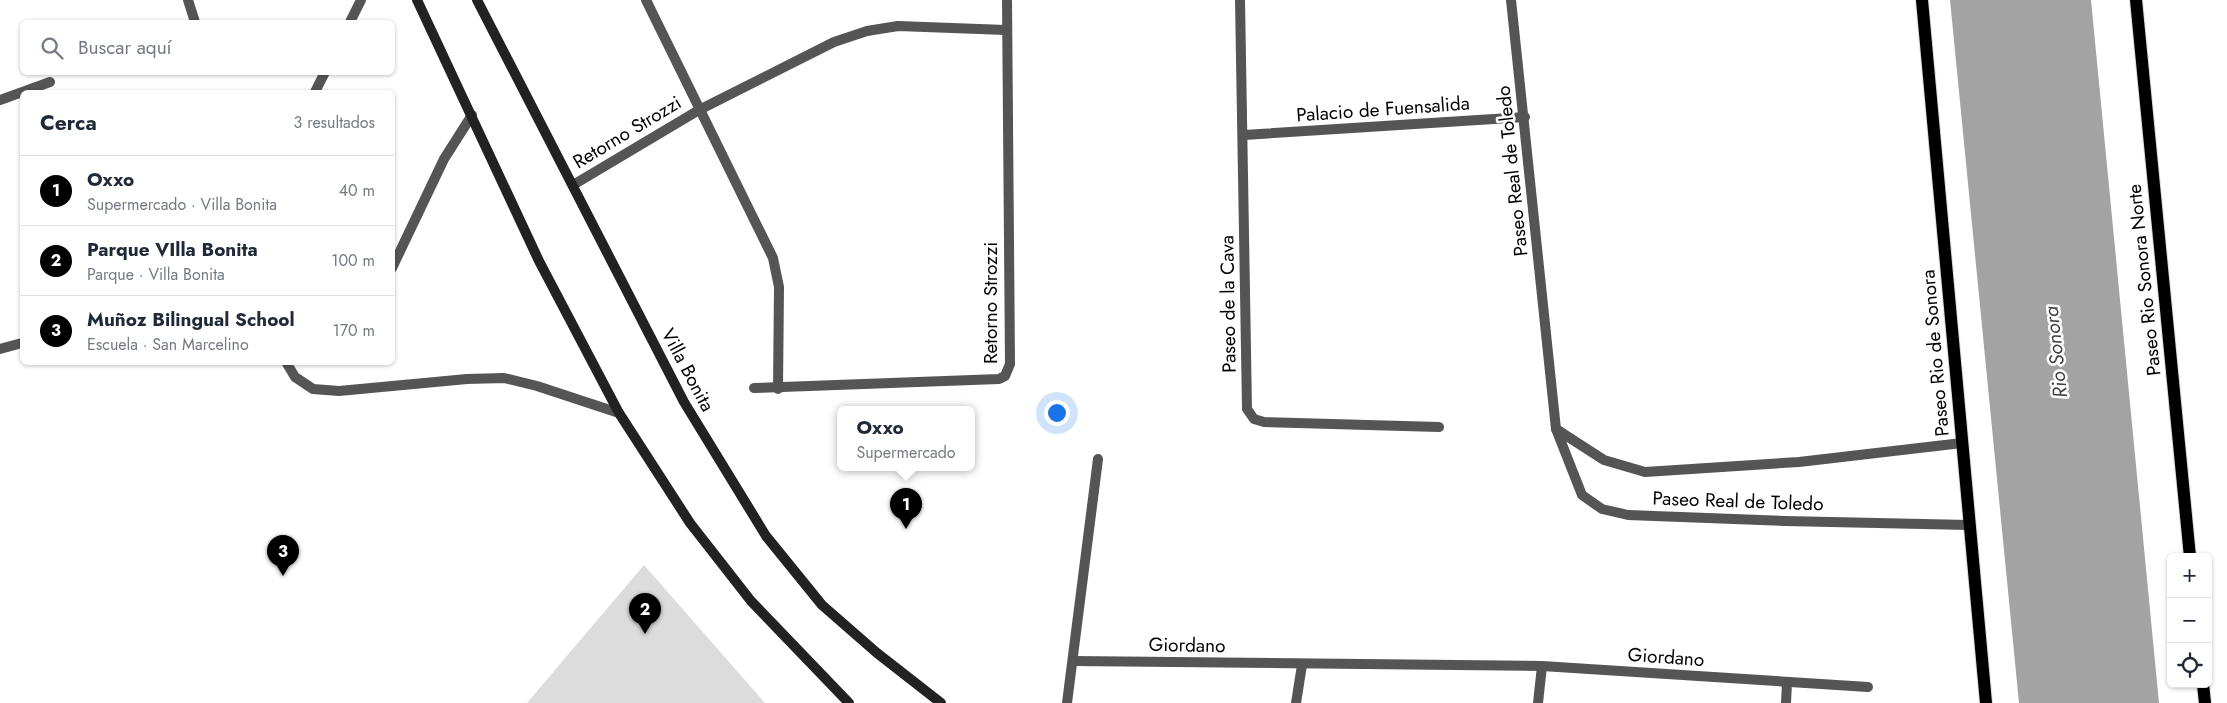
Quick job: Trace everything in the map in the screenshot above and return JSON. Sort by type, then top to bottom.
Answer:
[{"type":"main road","name":"Paseo Rio de Sonora","points":[[1922,0],[1968,525],[1986,703]]},
{"type":"main road","name":"Paseo Rio Sonora Norte","points":[[2136,0],[2190,553]]},
{"type":"main road","points":[[2203,688],[2205,703]]},
{"type":"street","points":[[188,0],[194,20]]},
{"type":"street","points":[[351,20],[361,0]]},
{"type":"street","points":[[417,0],[539,261],[619,413],[690,523],[751,601],[849,703]]},
{"type":"street","name":"Villa Bonita","points":[[477,0],[684,402],[766,536],[822,604],[877,653],[941,703]]},
{"type":"street","name":"Retorno Strozzi","points":[[646,0],[773,258],[779,287],[778,388]]},
{"type":"street","name":"Retorno Strozzi","points":[[754,388],[999,379],[1005,376],[1010,364],[1007,0]]},
{"type":"street","name":"Paseo de la Cava","points":[[1240,0],[1244,135],[1247,409],[1254,419],[1264,422],[1439,427]]},
{"type":"street","name":"Paseo Real de Toledo","points":[[1511,0],[1525,117],[1556,429],[1582,496],[1602,509],[1628,515],[1968,525]]},
{"type":"street","name":"Retorno Strozzi","points":[[573,185],[699,110],[834,42],[867,31],[898,26],[1006,30]]},
{"type":"street","points":[[316,90],[324,75]]},
{"type":"street","points":[[28,90],[50,82]]},
{"type":"street","points":[[0,100],[20,93]]},
{"type":"street","points":[[395,262],[444,159],[472,115]]},
{"type":"street","name":"Palacio de Fuensalida","points":[[1244,135],[1525,117]]},
{"type":"street","points":[[0,350],[20,344]]},
{"type":"street","points":[[288,365],[294,377],[314,389],[339,391],[468,379],[504,378],[537,386],[619,413]]},
{"type":"street","name":"Paseo Real de Toledo","points":[[1556,429],[1604,460],[1645,472],[1799,462],[1962,443]]},
{"type":"street","points":[[1067,703],[1098,459]]},
{"type":"street","name":"Giordano","points":[[1072,661],[1302,665],[1542,666],[1868,687]]},
{"type":"street","points":[[1296,703],[1302,665]]},
{"type":"street","points":[[1538,703],[1542,666]]},
{"type":"street","points":[[1786,703],[1787,683]]},
{"type":"shaded area","points":[[644,565],[765,703],[527,703]]},
{"type":"water","name":"Rio Sonora","points":[[1950,0],[2091,0],[2159,703],[2019,703]]},
{"type":"place","name":"Oxxo","points":[[906,529]]},
{"type":"place","name":"Muñoz Bilingual School","points":[[283,576]]},
{"type":"place","name":"Parque VIlla Bonita","points":[[645,634]]}]
